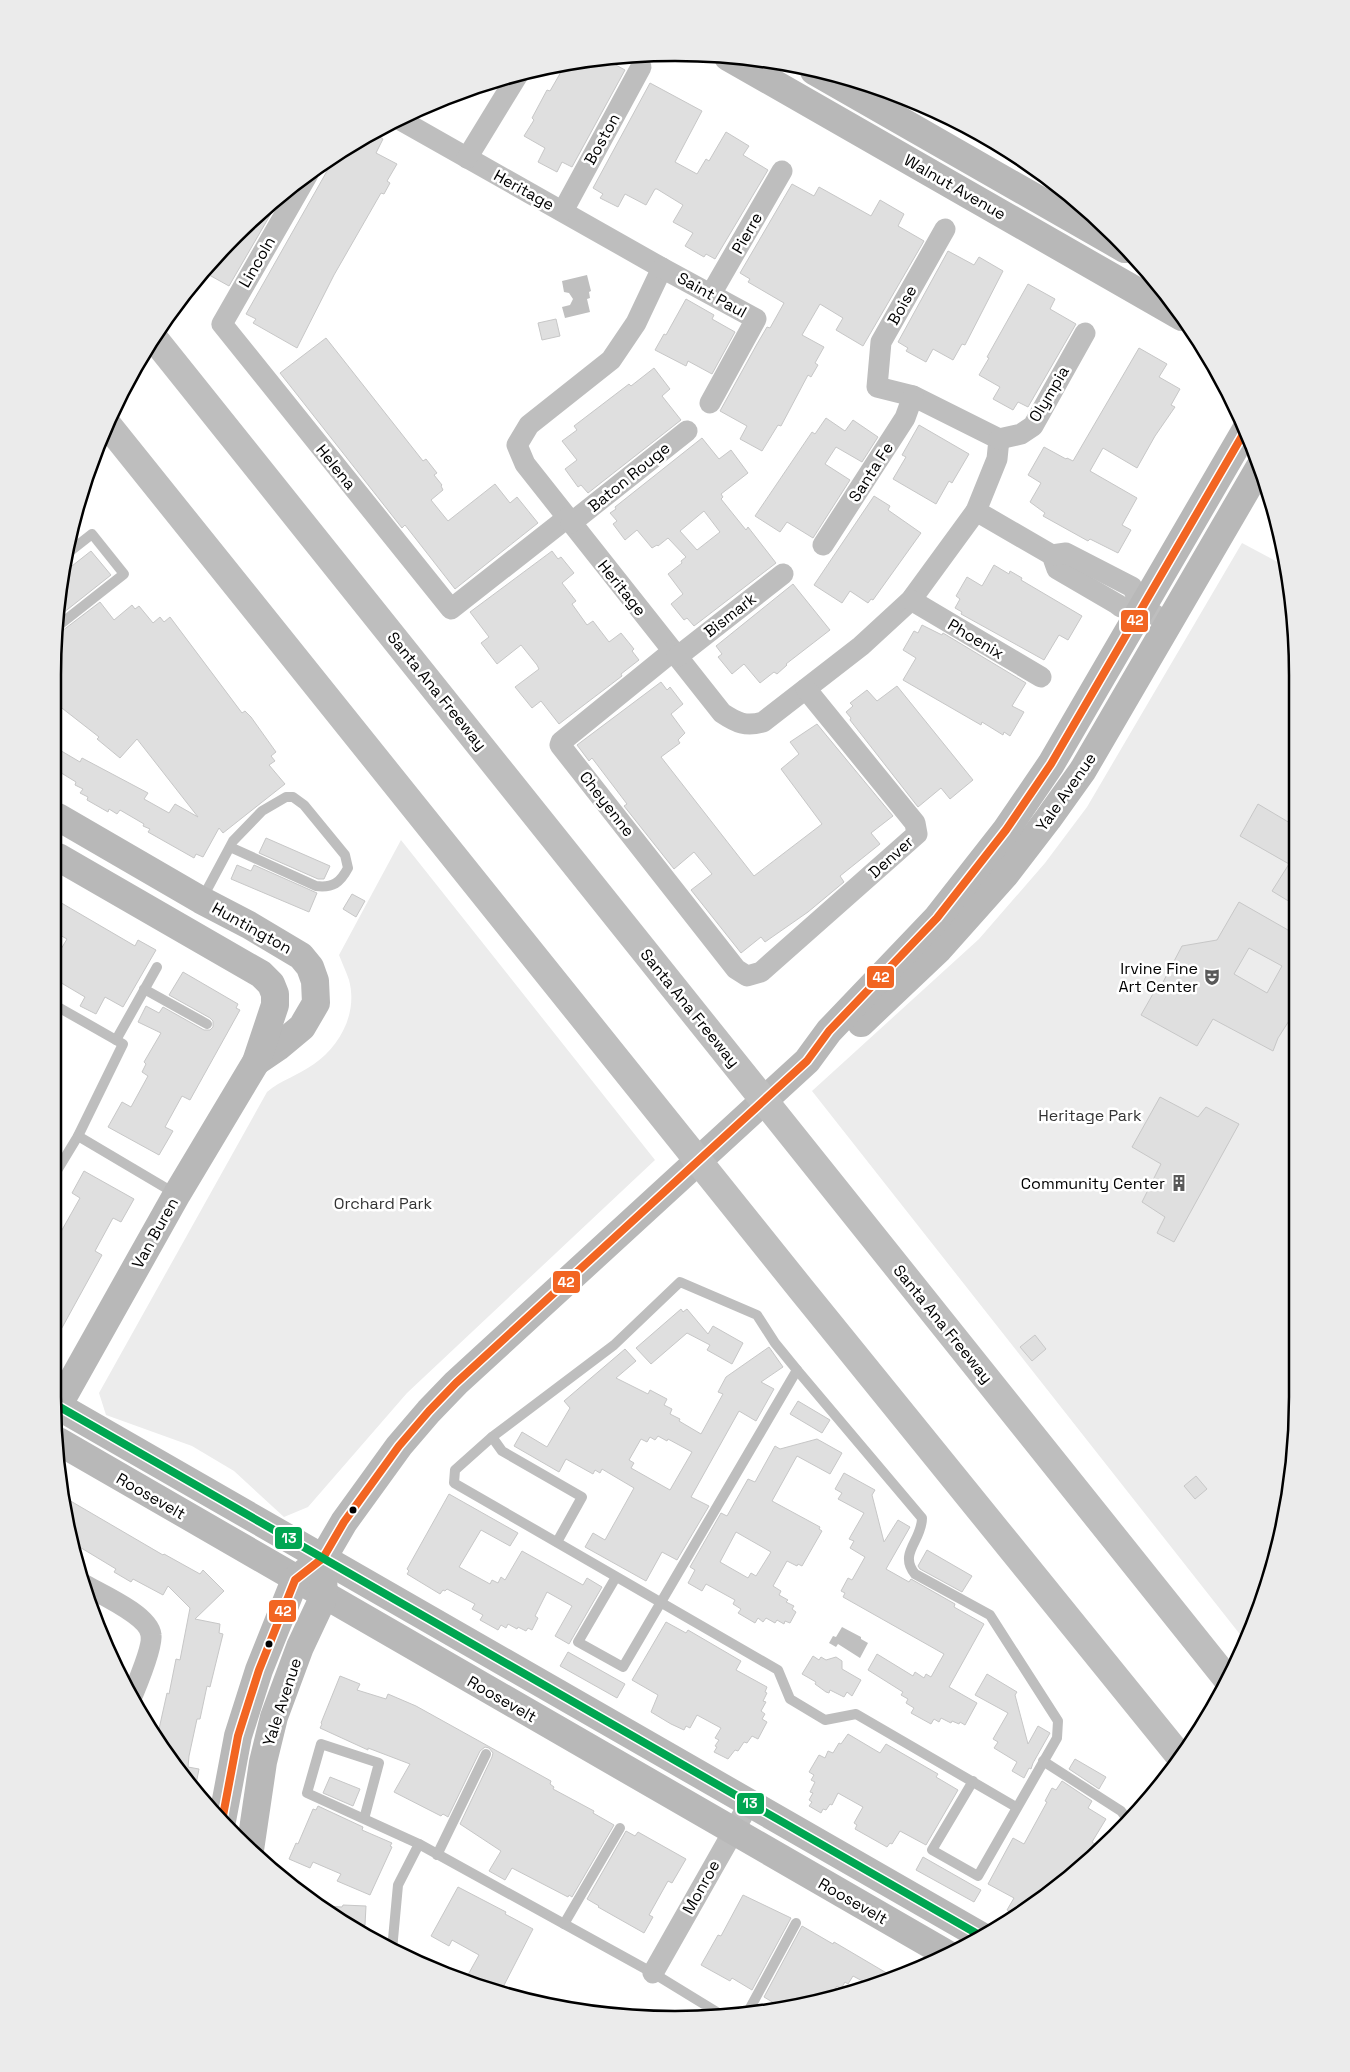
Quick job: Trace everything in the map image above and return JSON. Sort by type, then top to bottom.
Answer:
[{"type":"highway","name":"Santa Ana Freeway","points":[[159,344],[1223,1673]]},
{"type":"highway","points":[[112,431],[801,1289],[1176,1751]]},
{"type":"main road","name":"Walnut Avenue","points":[[743,66],[1167,309]]},
{"type":"main road","name":"Walnut Avenue","points":[[833,82],[1106,238]]},
{"type":"main road","name":"Yale Avenue","points":[[224,1812],[238,1736],[259,1670],[295,1580],[323,1558],[344,1522],[400,1446],[429,1411],[501,1341],[807,1061],[829,1031],[937,918],[1006,830],[1051,764],[1241,438]]},
{"type":"main road","name":"Yale Avenue","points":[[807,1061],[840,1043],[939,949],[1005,874],[1084,770],[1255,475]]},
{"type":"main road","name":"Huntington","points":[[61,819],[201,900],[249,925],[301,956],[310,967],[316,981],[316,1003],[302,1028],[256,1062]]},
{"type":"main road","points":[[61,859],[261,974],[270,984],[274,994],[275,1005],[256,1062]]},
{"type":"main road","name":"Van Buren","points":[[61,1400],[177,1194],[256,1062]]},
{"type":"main road","name":"Roosevelt","points":[[62,1408],[975,1933]]},
{"type":"main road","name":"Roosevelt","points":[[64,1444],[295,1580],[940,1950]]},
{"type":"main road","name":"Yale Avenue","points":[[251,1841],[263,1762],[274,1718],[300,1647],[324,1596],[323,1558]]},
{"type":"street","name":"Boston","points":[[562,212],[641,67]]},
{"type":"street","points":[[467,158],[513,83]]},
{"type":"street","name":"Heritage","points":[[407,124],[662,268],[636,323],[611,360],[529,425],[517,445],[525,464],[569,521],[722,714],[738,724],[752,725],[763,722],[861,646],[912,600],[976,510],[997,459],[1000,439]]},
{"type":"street","name":"Pierre","points":[[711,294],[782,171]]},
{"type":"street","name":"Lincoln","points":[[222,324],[299,190]]},
{"type":"street","name":"Boise","points":[[912,396],[878,387],[881,342],[945,229]]},
{"type":"street","name":"Saint Paul","points":[[662,268],[756,319],[710,403]]},
{"type":"street","name":"Helena","points":[[222,324],[451,609]]},
{"type":"street","name":"Olympia","points":[[1000,439],[1021,434],[1033,426],[1085,333]]},
{"type":"street","points":[[912,396],[1000,439]]},
{"type":"street","name":"Santa Fe","points":[[823,545],[905,418],[912,396]]},
{"type":"street","name":"Baton Rouge","points":[[451,609],[687,431]]},
{"type":"street","points":[[976,510],[1052,555],[1066,553],[1132,588],[1143,607],[1169,624]]},
{"type":"street","name":"Bismark","points":[[675,654],[783,574]]},
{"type":"street","name":"Phoenix","points":[[912,600],[1040,677]]},
{"type":"street","name":"Cheyenne","points":[[675,654],[560,744],[736,969],[747,976]]},
{"type":"street","name":"Denver","points":[[747,976],[761,972],[917,834],[915,823],[806,689]]},
{"type":"street","points":[[93,1590],[142,1618],[149,1627],[152,1638],[135,1688]]},
{"type":"street","name":"Monroe","points":[[653,1973],[750,1802]]},
{"type":"lane","points":[[64,621],[124,574],[92,534],[75,548]]},
{"type":"lane","points":[[201,900],[230,847],[247,825],[279,799],[293,797],[304,805],[345,855],[348,868],[336,885],[327,887],[316,886],[230,847]]},
{"type":"lane","points":[[116,1040],[157,967]]},
{"type":"lane","points":[[144,989],[206,1024]]},
{"type":"lane","points":[[61,1009],[123,1044],[78,1136],[61,1163]]},
{"type":"lane","points":[[78,1136],[177,1194]]},
{"type":"lane","points":[[973,1781],[932,1850],[978,1876],[1057,1738],[1058,1721],[990,1615],[915,1574],[909,1567],[908,1556],[922,1528],[922,1518],[775,1343],[757,1315],[680,1282],[614,1345],[492,1437],[454,1470],[454,1482],[778,1670],[790,1699],[825,1720],[856,1714],[973,1781],[1016,1807]]},
{"type":"lane","points":[[616,1577],[578,1642],[623,1668],[797,1370]]},
{"type":"lane","points":[[492,1437],[502,1450],[582,1497],[557,1542]]},
{"type":"lane","points":[[364,1819],[379,1763],[321,1744],[307,1793],[364,1819],[419,1844],[653,1973],[712,2009]]},
{"type":"lane","points":[[438,1855],[486,1754]]},
{"type":"lane","points":[[1043,1761],[1121,1811],[1124,1815]]},
{"type":"lane","points":[[564,1924],[620,1828]]},
{"type":"lane","points":[[393,1941],[398,1885],[419,1844]]},
{"type":"lane","points":[[752,2005],[796,1923]]},
{"type":"green space","name":"Heritage Park","points":[[1242,543],[1278,562],[1287,635],[1289,675],[1289,1397],[1283,1477],[1277,1517],[1268,1556],[1241,1635],[812,1091],[979,939],[1045,863],[1087,807]]},
{"type":"green space","name":"Orchard Park","points":[[401,840],[655,1160],[407,1393],[308,1507],[284,1517],[234,1471],[192,1446],[106,1415],[99,1393],[267,1092],[323,1057],[332,1048],[345,1028],[351,1005],[351,992],[349,980],[339,955]]},
{"type":"shaded area","points":[[587,275],[591,291],[589,292],[590,298],[587,299],[590,312],[565,318],[562,307],[570,305],[573,299],[569,293],[564,292],[562,281]]},
{"type":"shaded area","points":[[842,1627],[868,1643],[860,1658],[838,1644],[836,1647],[829,1643],[833,1636],[836,1637]]},
{"type":"building","points":[[616,65],[625,70],[572,167],[562,162],[557,172],[538,162],[545,148],[524,136],[534,120],[532,118],[547,90],[550,91],[561,72]]},
{"type":"building","points":[[650,83],[702,111],[675,162],[697,174],[706,159],[709,161],[726,132],[749,146],[743,155],[768,170],[715,259],[706,254],[704,257],[685,246],[693,233],[673,222],[683,205],[657,189],[655,189],[646,205],[625,194],[618,207],[600,198],[603,194],[593,188]]},
{"type":"building","points":[[380,137],[383,139],[376,153],[397,164],[387,181],[390,183],[384,194],[381,193],[334,275],[297,348],[253,323],[256,319],[246,314],[328,169],[368,143]]},
{"type":"building","points":[[792,184],[814,196],[819,187],[871,216],[880,200],[904,214],[898,226],[924,241],[863,346],[836,330],[843,318],[820,304],[802,335],[824,347],[815,363],[818,365],[811,377],[808,375],[781,426],[778,425],[762,451],[740,439],[747,426],[720,411],[767,327],[770,328],[784,303],[748,282],[750,279],[740,273]]},
{"type":"building","points":[[272,213],[229,286],[210,275],[241,241]]},
{"type":"building","points":[[948,251],[974,265],[979,257],[1003,271],[965,345],[962,344],[953,360],[933,349],[926,362],[906,351],[908,348],[898,342]]},
{"type":"building","points":[[1028,284],[1055,299],[1050,309],[1076,324],[1028,407],[1018,402],[1013,410],[993,399],[1000,387],[979,375]]},
{"type":"building","points":[[686,299],[714,315],[712,319],[735,332],[712,374],[688,361],[686,366],[655,350],[664,334],[666,335]]},
{"type":"building","points":[[556,319],[560,336],[542,340],[538,323]]},
{"type":"building","points":[[326,338],[423,461],[426,459],[437,473],[434,475],[442,485],[443,490],[431,500],[448,521],[495,484],[510,503],[517,497],[538,523],[455,589],[405,525],[402,528],[280,373]]},
{"type":"building","points":[[1139,348],[1167,364],[1159,377],[1180,389],[1171,405],[1175,407],[1155,436],[1137,468],[1103,448],[1090,471],[1137,498],[1122,525],[1131,530],[1118,553],[1090,539],[1088,541],[1043,516],[1045,513],[1030,502],[1041,483],[1028,475],[1044,447],[1073,461]]},
{"type":"building","points":[[654,368],[670,389],[662,396],[681,420],[588,493],[581,485],[578,487],[565,469],[577,460],[562,441],[577,430],[574,426],[629,384],[631,386]]},
{"type":"building","points":[[826,418],[845,431],[853,420],[878,437],[862,462],[836,447],[825,464],[850,480],[813,538],[787,522],[780,532],[755,516],[812,432],[815,434]]},
{"type":"building","points":[[919,425],[969,454],[952,483],[949,481],[936,504],[893,479],[906,457],[902,455]]},
{"type":"building","points":[[702,438],[719,459],[731,450],[748,473],[721,494],[723,497],[721,499],[746,530],[748,527],[776,563],[694,626],[687,618],[684,620],[671,604],[683,594],[668,574],[682,563],[681,561],[686,557],[668,538],[652,548],[637,530],[625,540],[613,524],[617,521],[610,513],[616,509],[615,507]],"holes":[[[704,511],[720,532],[697,550],[680,531]]]},
{"type":"building","points":[[874,496],[890,506],[888,510],[921,533],[873,600],[871,599],[868,603],[850,591],[842,603],[814,585]]},
{"type":"building","points":[[91,551],[111,575],[65,611],[67,595],[71,566]]},
{"type":"building","points":[[552,551],[558,559],[561,557],[574,573],[562,583],[576,601],[572,604],[587,625],[593,621],[609,642],[621,633],[634,649],[632,651],[639,660],[621,674],[622,676],[559,724],[541,701],[532,708],[515,687],[539,669],[537,665],[521,645],[497,664],[481,643],[489,637],[470,612]]},
{"type":"building","points":[[994,565],[1009,574],[1010,571],[1022,578],[1021,580],[1082,616],[1068,640],[1059,635],[1044,660],[961,614],[962,612],[955,608],[960,599],[956,596],[967,577],[982,586]]},
{"type":"building","points":[[793,584],[830,630],[786,664],[777,674],[774,672],[760,683],[744,664],[732,674],[718,657],[722,654],[716,646]]},
{"type":"building","points":[[100,602],[114,620],[132,605],[135,609],[139,606],[153,623],[160,617],[164,622],[170,617],[242,713],[245,711],[251,717],[276,752],[271,756],[275,761],[269,765],[285,784],[223,833],[219,828],[203,857],[196,854],[194,858],[148,832],[150,829],[143,826],[144,824],[120,810],[117,814],[109,809],[108,812],[87,800],[88,797],[80,793],[83,789],[75,785],[76,782],[61,773],[61,751],[80,762],[82,758],[148,793],[144,799],[169,813],[175,804],[198,817],[137,739],[120,758],[97,739],[99,737],[61,707],[64,630]]},
{"type":"building","points":[[922,625],[942,635],[943,633],[1026,683],[1012,706],[1024,712],[1010,736],[1004,732],[1003,735],[982,722],[981,725],[903,680],[916,658],[903,650],[914,631],[918,633]]},
{"type":"building","points":[[661,682],[667,690],[670,687],[683,704],[671,714],[685,733],[678,740],[680,743],[661,757],[754,876],[822,824],[781,769],[799,754],[790,742],[817,724],[893,816],[871,833],[880,844],[840,876],[844,882],[808,912],[765,942],[761,937],[741,953],[691,890],[712,874],[694,852],[674,869],[624,806],[627,804],[592,758],[589,761],[577,745]]},
{"type":"building","points":[[897,686],[973,780],[950,799],[941,788],[918,807],[850,720],[851,718],[846,712],[853,706],[850,703],[867,690],[877,701]]},
{"type":"building","points":[[1258,804],[1289,822],[1289,864],[1240,836]]},
{"type":"building","points":[[266,838],[330,866],[324,879],[318,879],[259,853]]},
{"type":"building","points":[[1289,864],[1289,901],[1272,891]]},
{"type":"building","points":[[237,865],[251,871],[254,865],[317,893],[309,912],[231,879]]},
{"type":"building","points":[[352,894],[365,901],[356,917],[343,909]]},
{"type":"building","name":"Irvine Fine Art Center","points":[[1239,902],[1289,931],[1289,1021],[1278,1038],[1273,1051],[1213,1019],[1197,1046],[1141,1015],[1158,985],[1161,986],[1182,946],[1217,940]],"holes":[[[1249,948],[1282,966],[1267,993],[1234,974]]]},
{"type":"building","points":[[61,903],[135,946],[138,940],[156,950],[123,1007],[105,997],[96,1014],[80,1006],[85,997],[61,983],[61,949],[67,939],[61,936]]},
{"type":"building","points":[[183,972],[238,1004],[236,1008],[240,1010],[190,1100],[182,1096],[165,1127],[173,1131],[159,1155],[108,1127],[122,1102],[131,1107],[148,1076],[142,1072],[146,1064],[144,1062],[161,1033],[138,1022],[146,1006],[159,1013],[163,1007],[204,1030],[210,1030],[213,1027],[213,1021],[210,1018],[169,995]]},
{"type":"building","name":"Community Center","points":[[1160,1097],[1198,1117],[1206,1107],[1239,1124],[1174,1242],[1157,1233],[1165,1217],[1142,1202],[1161,1164],[1132,1147]]},
{"type":"building","points":[[84,1171],[134,1199],[121,1222],[113,1218],[95,1251],[102,1255],[61,1330],[61,1232],[80,1198],[72,1193]]},
{"type":"building","points":[[681,1309],[683,1312],[687,1309],[708,1334],[713,1326],[743,1343],[732,1364],[707,1350],[710,1345],[687,1333],[651,1364],[636,1348]]},
{"type":"building","points":[[1035,1335],[1046,1349],[1032,1361],[1020,1347]]},
{"type":"building","points":[[769,1347],[783,1367],[761,1382],[774,1389],[756,1421],[739,1411],[691,1497],[709,1506],[677,1560],[662,1552],[646,1581],[585,1547],[593,1533],[605,1540],[634,1488],[602,1469],[600,1473],[595,1470],[593,1474],[566,1459],[559,1472],[514,1446],[522,1432],[547,1447],[570,1408],[564,1401],[625,1349],[636,1361],[616,1378],[648,1394],[650,1390],[667,1399],[664,1405],[672,1409],[670,1414],[701,1434],[723,1394],[718,1392],[726,1377]],"holes":[[[658,1436],[667,1441],[668,1439],[692,1452],[670,1490],[631,1468],[634,1463],[629,1460],[641,1439],[647,1442],[650,1437],[655,1440]]]},
{"type":"building","points":[[798,1401],[830,1420],[822,1433],[790,1414]]},
{"type":"building","points":[[817,1439],[842,1453],[830,1474],[797,1456],[772,1501],[820,1527],[819,1529],[822,1531],[802,1566],[798,1564],[797,1566],[787,1561],[773,1586],[781,1591],[779,1595],[788,1600],[786,1602],[794,1606],[792,1609],[796,1612],[790,1623],[785,1621],[784,1624],[777,1620],[775,1623],[766,1618],[763,1622],[758,1618],[755,1623],[738,1613],[741,1609],[733,1604],[735,1600],[706,1584],[702,1591],[688,1583],[695,1570],[690,1567],[721,1513],[727,1516],[748,1479],[755,1482],[775,1446],[780,1449]],"holes":[[[736,1532],[771,1552],[756,1576],[751,1573],[748,1578],[720,1562]]]},
{"type":"building","points":[[844,1473],[875,1490],[872,1495],[884,1542],[898,1520],[910,1527],[886,1569],[909,1582],[911,1579],[955,1604],[954,1607],[984,1624],[949,1687],[977,1703],[965,1725],[960,1722],[959,1724],[952,1721],[951,1723],[941,1718],[939,1722],[934,1719],[931,1724],[911,1713],[914,1708],[906,1703],[908,1699],[901,1695],[903,1692],[868,1670],[877,1654],[913,1676],[915,1672],[924,1678],[926,1674],[931,1677],[944,1654],[843,1597],[845,1593],[841,1591],[848,1578],[852,1580],[865,1557],[850,1548],[854,1541],[849,1539],[864,1513],[838,1499],[842,1493],[835,1489]]},
{"type":"building","points":[[1196,1476],[1207,1489],[1195,1499],[1184,1486]]},
{"type":"building","points":[[449,1494],[518,1533],[510,1546],[481,1530],[459,1567],[490,1584],[492,1580],[498,1583],[501,1577],[505,1580],[522,1551],[583,1585],[587,1578],[602,1587],[569,1644],[555,1636],[572,1606],[547,1592],[535,1616],[538,1618],[532,1630],[528,1628],[526,1631],[518,1627],[517,1629],[508,1624],[506,1628],[501,1625],[498,1630],[480,1620],[483,1615],[472,1609],[475,1604],[447,1589],[443,1590],[440,1594],[407,1574],[409,1571],[407,1569]]},
{"type":"building","points":[[71,1501],[163,1555],[200,1574],[203,1570],[224,1591],[195,1619],[220,1624],[219,1633],[223,1634],[210,1687],[207,1686],[200,1719],[197,1719],[189,1756],[188,1767],[199,1769],[197,1781],[159,1729],[176,1659],[180,1660],[190,1608],[168,1586],[163,1595],[133,1579],[131,1582],[114,1572],[116,1569],[80,1547]]},
{"type":"building","points":[[927,1550],[972,1576],[962,1592],[920,1569],[918,1566]]},
{"type":"building","points":[[666,1622],[686,1633],[688,1630],[741,1661],[736,1670],[767,1687],[765,1692],[767,1693],[763,1701],[766,1702],[761,1711],[765,1714],[762,1719],[767,1722],[758,1739],[752,1736],[747,1743],[744,1742],[738,1751],[735,1750],[728,1759],[714,1752],[719,1740],[715,1738],[721,1728],[697,1715],[690,1728],[686,1726],[684,1730],[671,1724],[651,1712],[658,1695],[632,1680]]},
{"type":"building","points":[[568,1652],[625,1684],[617,1698],[560,1666]]},
{"type":"building","points":[[813,1656],[819,1660],[821,1657],[826,1660],[836,1657],[842,1661],[842,1669],[861,1680],[852,1696],[847,1692],[844,1697],[830,1690],[829,1693],[826,1692],[815,1684],[816,1682],[802,1674]]},
{"type":"building","points":[[987,1674],[1017,1692],[1015,1695],[1028,1744],[1038,1726],[1050,1733],[1031,1769],[1029,1768],[1024,1778],[1012,1771],[1017,1762],[994,1748],[998,1742],[993,1739],[1008,1713],[975,1695]]},
{"type":"building","points":[[340,1676],[360,1684],[357,1690],[386,1699],[388,1694],[416,1706],[551,1781],[550,1784],[554,1787],[553,1789],[594,1811],[593,1813],[614,1825],[572,1897],[569,1895],[568,1897],[512,1868],[505,1880],[489,1871],[501,1851],[460,1824],[492,1757],[493,1753],[489,1748],[485,1747],[480,1751],[448,1817],[443,1814],[441,1816],[394,1792],[410,1764],[368,1748],[368,1750],[320,1728]]},
{"type":"building","points":[[848,1734],[880,1753],[886,1744],[938,1774],[936,1777],[958,1790],[926,1845],[900,1831],[892,1844],[890,1843],[887,1847],[855,1829],[857,1825],[854,1823],[863,1807],[838,1793],[832,1805],[830,1804],[826,1810],[823,1809],[821,1813],[809,1806],[812,1802],[809,1800],[813,1793],[810,1792],[815,1782],[811,1780],[814,1775],[809,1772],[819,1755],[825,1758],[828,1751],[833,1753]]},
{"type":"building","points":[[1075,1759],[1106,1777],[1099,1789],[1069,1769]]},
{"type":"building","points":[[330,1777],[360,1789],[353,1806],[323,1793]]},
{"type":"building","points":[[1062,1781],[1092,1801],[1088,1808],[1106,1819],[1092,1842],[1095,1844],[1049,1884],[1009,1911],[1007,1910],[1014,1898],[988,1884],[1013,1838],[1024,1844],[1047,1802],[1045,1801],[1052,1788],[1056,1790]]},
{"type":"building","points":[[318,1806],[363,1827],[362,1830],[392,1843],[390,1846],[392,1847],[370,1895],[337,1881],[341,1874],[313,1862],[310,1868],[289,1859],[296,1843],[298,1844],[313,1809],[316,1810]]},
{"type":"building","points":[[626,1831],[635,1836],[638,1832],[686,1859],[672,1883],[668,1881],[649,1915],[653,1917],[644,1933],[587,1899]]},
{"type":"building","points":[[923,1857],[981,1890],[974,1902],[916,1870]]},
{"type":"building","points":[[458,1887],[506,1912],[505,1914],[533,1929],[504,1986],[468,1974],[479,1955],[452,1940],[449,1946],[431,1936]]},
{"type":"building","points":[[743,1895],[791,1918],[752,1990],[732,1978],[730,1981],[701,1965],[718,1935],[721,1936]]},
{"type":"building","points":[[343,1905],[366,1906],[365,1925],[362,1925],[333,1907],[342,1907]]},
{"type":"building","points":[[802,1926],[833,1944],[834,1942],[886,1973],[862,1981],[853,1976],[848,1984],[845,1982],[842,1988],[837,1986],[834,1990],[795,1999],[773,2002],[764,1997]]},
{"type":"transit line","name":"42","points":[[224,1812],[238,1736],[259,1670],[295,1580],[323,1558],[344,1522],[399,1446],[456,1383],[807,1061],[829,1031],[937,918],[1006,830],[1051,764],[1241,438]]},
{"type":"transit line","name":"13","points":[[62,1408],[975,1933]]},
{"type":"place","name":"Irvine Fine Art Center","points":[[1212,977]]},
{"type":"place","name":"Community Center","points":[[1179,1183]]}]
